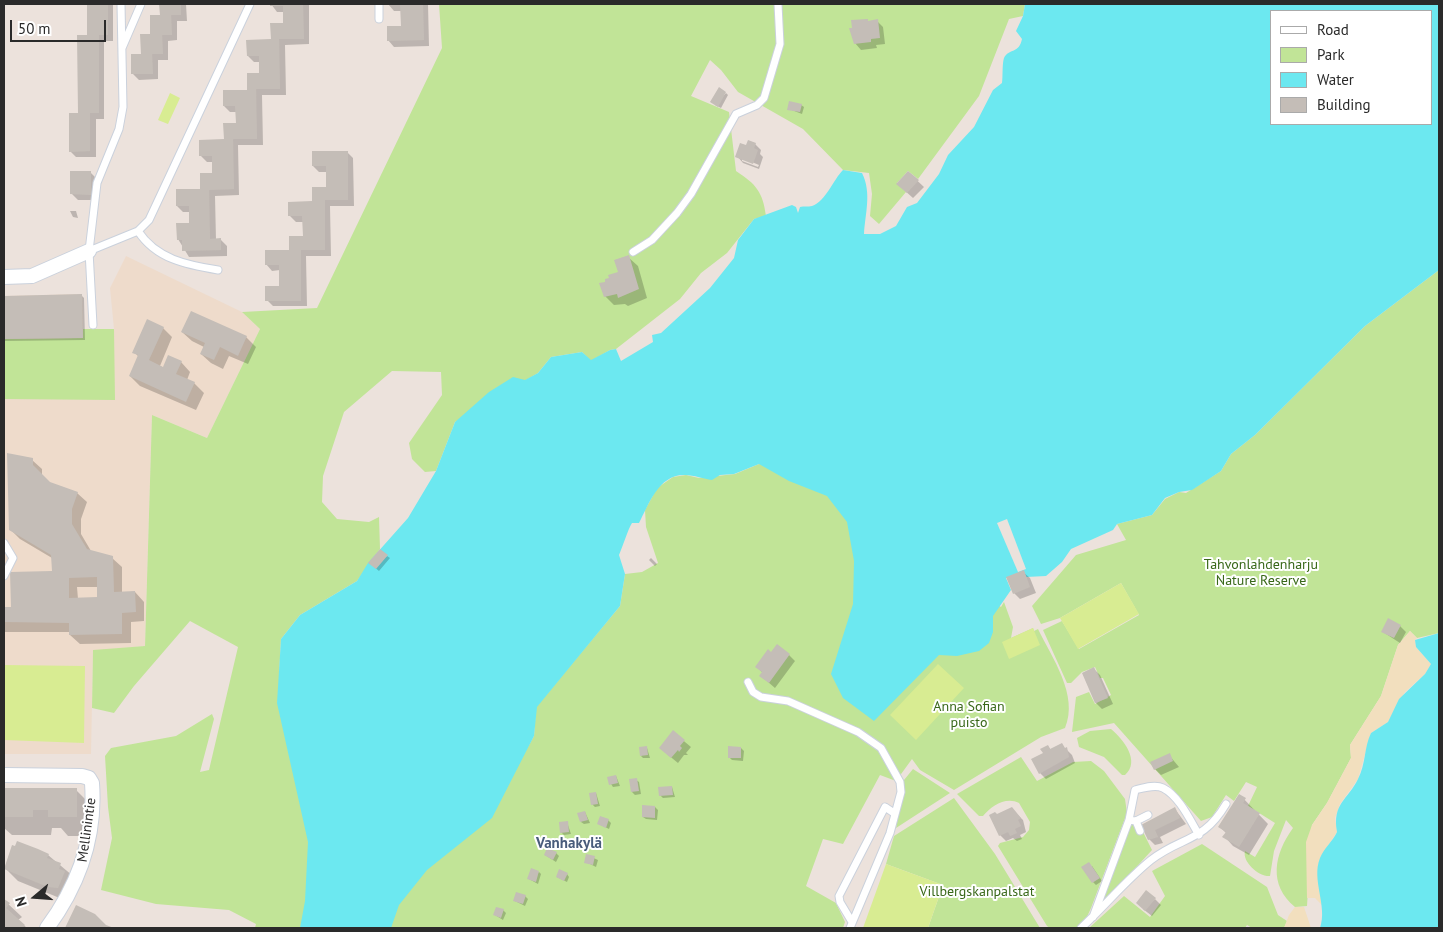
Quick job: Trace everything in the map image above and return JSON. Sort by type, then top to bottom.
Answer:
[{"type":"street","points":[[4,277],[32,276],[89,251]]},
{"type":"street","name":"Mellinintie","points":[[4,775],[82,776],[89,778],[92,784],[90,824],[80,871],[71,891],[47,928]]},
{"type":"lane","points":[[93,325],[89,251],[97,183],[119,128],[123,107],[121,4]]},
{"type":"lane","points":[[122,49],[141,4]]},
{"type":"lane","points":[[89,251],[138,231],[149,220],[250,4]]},
{"type":"lane","points":[[379,4],[379,19]]},
{"type":"lane","points":[[633,252],[652,240],[677,213],[691,194],[736,114],[757,105],[764,98],[780,44],[778,4]]},
{"type":"lane","points":[[138,231],[151,247],[172,260],[182,264],[218,270]]},
{"type":"lane","points":[[4,543],[13,558],[4,576]]},
{"type":"lane","points":[[748,682],[753,692],[761,697],[788,702],[858,732],[881,748],[900,782],[901,792],[890,833],[851,925]]},
{"type":"lane","points":[[1093,917],[1133,820],[1135,790],[1150,786],[1162,787],[1184,811],[1199,835]]},
{"type":"lane","points":[[1081,928],[1150,861],[1199,835],[1216,822],[1226,804]]},
{"type":"lane","points":[[851,925],[839,896],[885,807],[894,813]]},
{"type":"lane","points":[[1133,820],[1148,815]]},
{"type":"lane","points":[[1133,820],[1140,831]]},
{"type":"shaded area","points":[[126,256],[242,312],[260,329],[207,438],[152,415],[145,646],[93,651],[91,754],[4,754],[4,296],[82,294],[83,329],[114,329],[110,288]]},
{"type":"green space","name":"Anna Sofian puisto","points":[[439,4],[1025,4],[1023,16],[1009,19],[979,96],[918,179],[908,171],[897,183],[906,192],[879,224],[870,216],[872,194],[869,173],[843,170],[803,129],[738,92],[721,70],[710,60],[691,96],[729,112],[736,171],[749,180],[757,189],[763,201],[766,216],[754,219],[727,253],[701,273],[680,299],[616,349],[610,350],[591,361],[582,352],[551,357],[538,373],[455,422],[436,471],[425,472],[412,459],[409,443],[442,395],[441,372],[392,371],[344,412],[323,476],[322,502],[337,519],[369,522],[379,517],[380,549],[357,581],[300,615],[281,639],[279,677],[505,788],[534,736],[536,707],[620,606],[625,574],[642,572],[658,563],[646,527],[645,510],[657,488],[673,477],[686,475],[699,478],[735,474],[759,464],[797,458],[1001,607],[1004,602],[1013,627],[1011,638],[1033,628],[1034,631],[1038,629],[1062,677],[1069,703],[1065,728],[1041,737],[954,790],[920,770],[912,759],[896,781],[880,775],[843,844],[823,839],[806,886],[836,903],[845,922],[843,928],[255,928],[256,924],[229,910],[156,904],[101,890],[112,838],[105,756],[111,748],[176,736],[212,714],[214,719],[200,772],[209,770],[238,647],[190,621],[134,686],[114,713],[92,708],[93,650],[145,646],[152,415],[207,438],[260,329],[242,312],[317,308],[442,48]]},
{"type":"green space","points":[[170,93],[180,98],[168,124],[158,120]]},
{"type":"green space","name":"Tahvonlahdenharju Nature Reserve","points":[[1439,270],[1439,633],[1417,638],[1410,631],[1398,645],[1381,696],[1350,745],[1351,758],[1327,803],[1312,825],[1307,906],[1295,907],[1286,898],[1277,879],[1278,859],[1293,828],[1286,820],[1274,851],[1270,876],[1256,871],[1246,860],[1245,851],[1255,857],[1275,823],[1248,806],[1257,787],[1246,782],[1234,801],[1226,795],[1212,817],[1201,821],[1114,723],[1072,732],[1076,697],[1089,692],[1095,704],[1111,695],[1095,667],[1082,672],[1071,683],[1067,683],[1043,630],[1062,621],[1079,649],[1139,615],[1121,583],[1060,618],[1041,624],[1032,606],[1076,555],[1126,540],[1117,524],[1152,515],[1165,499],[1179,492],[1186,493],[1221,471],[1231,454],[1255,435],[1365,326]]},
{"type":"green space","points":[[83,329],[114,329],[115,400],[4,399],[4,339],[83,338]]},
{"type":"green space","points":[[1121,583],[1139,614],[1078,649],[1060,618]]},
{"type":"green space","points":[[1033,628],[1040,645],[1009,659],[1002,642]]},
{"type":"green space","points":[[938,664],[964,688],[916,740],[890,715]]},
{"type":"green space","points":[[4,665],[85,666],[84,743],[4,740]]},
{"type":"green space","points":[[1111,729],[1125,744],[1131,757],[1129,769],[1125,775],[1122,775],[1104,757],[1079,747],[1077,738],[1090,731]]},
{"type":"green space","points":[[1021,757],[1037,781],[1073,762],[1091,761],[1104,771],[1125,799],[1127,813],[1091,908],[1086,919],[1077,928],[1050,928],[1047,926],[998,846],[1000,843],[1023,837],[1029,830],[1030,822],[1019,803],[1004,801],[994,806],[983,816],[979,816],[957,794]]},
{"type":"green space","points":[[913,769],[950,793],[896,828],[904,780]]},
{"type":"green space","name":"Villbergskanpalstat","points":[[954,798],[995,854],[1040,928],[928,928],[943,885],[886,864],[894,836]]},
{"type":"green space","points":[[1138,822],[1152,850],[1098,909],[1130,826]]},
{"type":"green space","points":[[1202,844],[1267,887],[1278,915],[1287,921],[1284,928],[1252,928],[1247,925],[1245,928],[1089,928],[1124,896],[1150,917],[1165,896],[1152,871]]},
{"type":"green space","points":[[886,864],[943,885],[928,928],[863,928]]},
{"type":"sand","points":[[1410,631],[1417,638],[1415,640],[1416,647],[1431,664],[1425,674],[1405,692],[1388,722],[1371,733],[1358,779],[1340,804],[1335,818],[1337,832],[1326,849],[1318,870],[1322,905],[1315,898],[1307,898],[1306,842],[1312,825],[1327,803],[1351,758],[1350,745],[1381,696],[1398,645]]},
{"type":"sand","points":[[1295,907],[1304,907],[1311,928],[1284,928],[1289,915]]},
{"type":"water","points":[[1025,4],[1439,4],[1439,270],[1365,326],[1255,435],[1231,454],[1221,471],[1192,490],[1179,492],[1165,498],[1152,515],[1117,524],[1113,530],[1071,549],[1062,562],[1046,576],[1006,578],[1011,590],[993,616],[993,632],[989,643],[979,651],[957,656],[939,655],[874,721],[843,698],[831,674],[853,604],[854,561],[847,522],[827,496],[789,481],[759,464],[734,474],[720,475],[712,480],[685,475],[668,479],[651,499],[639,523],[632,523],[627,533],[619,555],[625,574],[620,606],[537,707],[534,736],[492,818],[427,870],[399,905],[391,928],[300,928],[305,901],[308,842],[277,703],[281,639],[300,615],[357,581],[368,563],[408,518],[436,471],[455,422],[489,392],[513,377],[525,380],[538,373],[551,357],[582,352],[591,360],[610,350],[616,349],[621,361],[653,342],[652,335],[661,333],[710,288],[734,258],[738,240],[754,219],[792,205],[796,207],[798,213],[800,207],[812,206],[821,200],[843,170],[862,173],[865,181],[867,203],[864,234],[880,234],[896,226],[907,207],[917,203],[939,174],[948,155],[974,127],[993,90],[1002,83],[1004,58],[1021,44],[1022,39],[1016,31],[1023,16]]},
{"type":"water","points":[[1439,633],[1439,928],[1320,928],[1322,911],[1317,875],[1318,866],[1322,854],[1337,832],[1336,822],[1339,808],[1361,773],[1371,733],[1388,722],[1399,699],[1425,674],[1431,664],[1416,647],[1415,640]]},
{"type":"pier","points":[[1007,519],[1026,569],[1018,572],[997,523]]},
{"type":"building","points":[[87,4],[108,4],[108,35],[99,35],[99,113],[90,113],[90,151],[69,152],[69,113],[78,113],[77,35],[87,35]]},
{"type":"building","points":[[159,4],[181,4],[181,15],[171,15],[172,35],[162,35],[163,54],[152,54],[153,74],[131,74],[131,54],[141,54],[140,34],[150,34],[150,15],[160,15]]},
{"type":"building","points":[[270,4],[303,4],[304,39],[279,39],[280,89],[256,89],[257,139],[233,139],[234,189],[209,190],[210,239],[221,238],[221,250],[182,251],[182,240],[177,240],[176,223],[189,223],[189,206],[176,206],[176,189],[200,189],[200,173],[212,173],[212,156],[199,156],[199,140],[224,139],[223,123],[236,123],[235,106],[223,106],[223,90],[247,90],[247,73],[259,73],[259,56],[247,56],[246,40],[271,39],[270,23],[283,23],[283,6],[270,6]]},
{"type":"building","points":[[400,4],[423,4],[424,40],[387,41],[387,26],[401,26]]},
{"type":"building","points":[[868,19],[868,21],[878,19],[880,38],[871,39],[871,42],[854,44],[849,28],[852,28],[851,20]]},
{"type":"building","points":[[719,87],[726,92],[718,107],[710,102]]},
{"type":"building","points":[[789,101],[802,104],[800,112],[787,110]]},
{"type":"building","points":[[748,140],[756,143],[754,148],[758,150],[753,164],[735,157],[740,143],[746,145]]},
{"type":"building","points":[[312,151],[348,151],[348,200],[325,200],[325,250],[301,250],[301,301],[265,301],[265,286],[279,286],[279,265],[265,265],[265,250],[289,250],[289,236],[303,236],[302,216],[288,216],[288,202],[312,201],[312,187],[326,187],[326,166],[312,166]]},
{"type":"building","points":[[70,171],[91,171],[91,195],[70,194]]},
{"type":"building","points":[[908,171],[919,180],[907,193],[896,184]]},
{"type":"building","points":[[629,255],[639,289],[618,298],[617,294],[604,297],[599,283],[605,282],[605,279],[609,278],[608,275],[618,272],[614,260]]},
{"type":"building","points":[[82,294],[83,338],[4,339],[4,296]]},
{"type":"building","points":[[191,311],[247,336],[238,356],[220,347],[214,360],[200,354],[205,343],[181,332]]},
{"type":"building","points":[[147,319],[164,327],[149,360],[163,367],[168,355],[182,361],[176,374],[195,382],[186,402],[129,376],[138,355],[132,353]]},
{"type":"building","points":[[7,453],[33,458],[33,465],[50,482],[78,492],[72,509],[72,524],[87,549],[113,556],[114,592],[135,591],[136,612],[122,613],[122,634],[69,635],[69,623],[4,622],[4,607],[11,607],[10,572],[52,571],[51,555],[9,530]],"holes":[[[97,577],[97,597],[69,598],[69,578]]]},
{"type":"building","points":[[380,549],[388,555],[376,569],[368,563]]},
{"type":"building","points":[[1024,570],[1030,587],[1013,594],[1006,577]]},
{"type":"building","points":[[1388,618],[1401,625],[1394,638],[1381,632]]},
{"type":"building","points":[[777,644],[790,654],[769,683],[759,676],[762,672],[755,667],[768,649],[771,652]]},
{"type":"building","points":[[1094,667],[1108,698],[1095,703],[1082,673]]},
{"type":"building","points":[[673,730],[685,740],[680,746],[682,748],[679,752],[678,750],[671,758],[659,748]]},
{"type":"building","points":[[1062,743],[1065,748],[1067,747],[1069,757],[1039,774],[1031,759],[1043,753],[1040,749],[1048,745],[1050,749]]},
{"type":"building","points":[[647,746],[648,755],[640,756],[639,747]]},
{"type":"building","points":[[728,746],[741,747],[741,758],[728,758]]},
{"type":"building","points":[[1170,753],[1173,761],[1154,770],[1150,762]]},
{"type":"building","points":[[616,775],[618,783],[609,785],[607,777]]},
{"type":"building","points":[[637,778],[639,791],[631,792],[629,779]]},
{"type":"building","points":[[672,786],[673,795],[659,796],[658,787]]},
{"type":"building","points":[[4,788],[77,788],[77,817],[48,817],[48,810],[33,810],[33,817],[4,817]]},
{"type":"building","points":[[596,792],[598,804],[591,805],[589,793]]},
{"type":"building","points":[[1239,794],[1246,798],[1243,803],[1260,813],[1239,847],[1222,837],[1226,832],[1218,827]]},
{"type":"building","points":[[642,805],[655,806],[655,818],[642,817]]},
{"type":"building","points":[[1012,807],[1021,818],[1018,820],[1021,826],[1015,829],[1017,833],[1010,836],[1008,832],[999,836],[989,815],[995,812],[997,814]]},
{"type":"building","points":[[1175,807],[1180,818],[1155,830],[1158,837],[1148,840],[1141,825]]},
{"type":"building","points":[[585,811],[588,820],[580,822],[577,813]]},
{"type":"building","points":[[600,816],[609,819],[606,828],[597,824]]},
{"type":"building","points":[[568,821],[569,832],[560,833],[559,822]]},
{"type":"building","points":[[17,841],[49,854],[47,858],[61,863],[59,869],[65,871],[58,888],[48,887],[4,869],[12,845],[15,846]]},
{"type":"building","points":[[547,848],[557,852],[553,860],[544,855]]},
{"type":"building","points":[[586,854],[595,856],[593,865],[584,863]]},
{"type":"building","points":[[1089,862],[1100,878],[1092,883],[1081,867]]},
{"type":"building","points":[[531,868],[539,871],[536,882],[527,879]]},
{"type":"building","points":[[559,869],[568,873],[564,881],[556,877]]},
{"type":"building","points":[[1146,890],[1156,898],[1145,911],[1136,903]]},
{"type":"building","points":[[516,892],[526,895],[523,904],[513,901]]},
{"type":"building","points":[[4,899],[10,903],[6,908],[25,925],[22,928],[4,928]]},
{"type":"building","points":[[76,905],[95,914],[106,925],[114,928],[65,928]]},
{"type":"building","points":[[496,907],[504,909],[501,918],[493,915]]},
{"type":"district","name":"Vanhakylä","points":[[569,844]]}]
